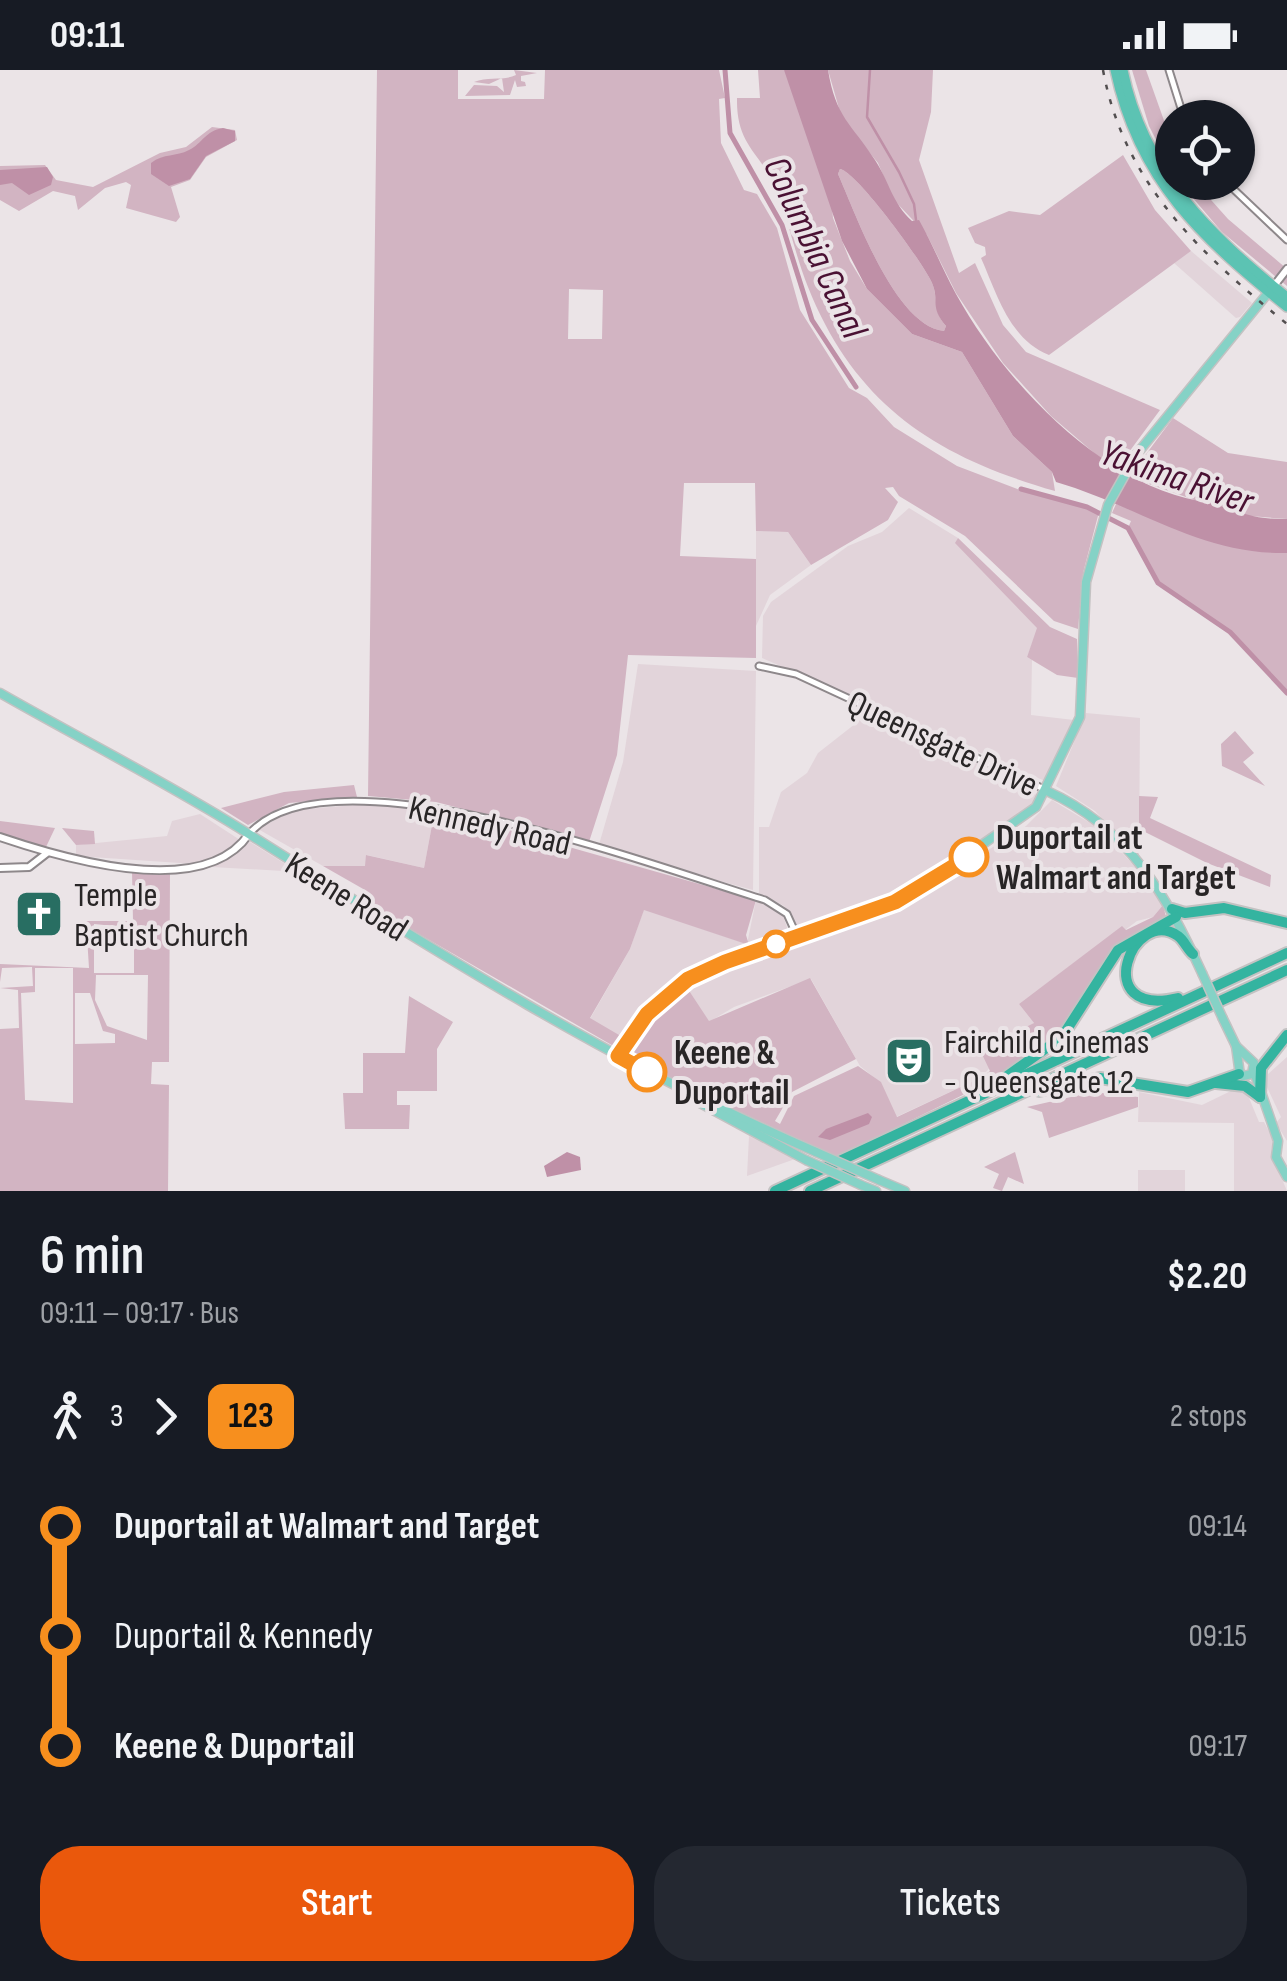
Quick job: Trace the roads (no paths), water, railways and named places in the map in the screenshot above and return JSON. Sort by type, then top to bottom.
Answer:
[{"type":"highway","points":[[1119,70],[1140,129],[1173,189],[1206,229],[1287,307]]},
{"type":"highway","points":[[1271,289],[1287,297]]},
{"type":"highway","points":[[926,1121],[1042,1056],[1074,1022],[1118,950],[1174,913],[1220,907],[1287,923]]},
{"type":"highway","points":[[1193,954],[1174,934],[1147,937],[1128,955],[1127,980],[1136,993],[1156,1002],[1226,982]]},
{"type":"highway","points":[[775,1191],[1287,953]]},
{"type":"highway","points":[[810,1191],[1287,970]]},
{"type":"highway","points":[[1260,1097],[1260,1070],[1287,1035]]},
{"type":"highway","points":[[1254,1071],[1276,1051]]},
{"type":"highway","points":[[972,1116],[1082,1080],[1117,1080],[1182,1092],[1241,1075]]},
{"type":"highway","points":[[1212,1084],[1238,1084],[1260,1097]]},
{"type":"main road","points":[[618,1056],[645,1016],[680,985],[725,962],[915,892],[1024,820],[1047,790],[1081,713],[1086,582],[1099,526],[1124,473],[1287,269]]},
{"type":"main road","name":"Keene Road","points":[[0,693],[250,834],[391,925],[757,1136],[876,1191]]},
{"type":"main road","name":"Queensgate Drive","points":[[1047,790],[1096,820],[1156,882],[1236,1046]]},
{"type":"main road","name":"Kennedy Road","points":[[0,837],[108,866],[193,867],[224,857],[250,834]]},
{"type":"main road","points":[[0,868],[34,866],[47,852]]},
{"type":"main road","points":[[1236,1046],[1253,1061],[1260,1097],[1284,1147],[1287,1177]]},
{"type":"main road","points":[[1236,1046],[1241,1075],[1260,1097]]},
{"type":"main road","points":[[1241,1075],[1254,1071]]},
{"type":"main road","name":"Keene Road","points":[[695,1098],[905,1191]]},
{"type":"main road","points":[[757,1136],[764,1132],[784,1138]]},
{"type":"street","points":[[1169,70],[1178,100]]},
{"type":"street","points":[[1245,200],[1287,240]]},
{"type":"street","name":"Queensgate Drive","points":[[759,666],[796,674],[1047,790]]},
{"type":"street","name":"Kennedy Road","points":[[250,834],[280,811],[316,803],[380,801],[452,810],[765,900],[786,912],[797,936]]},
{"type":"waterway","name":"Columbia Canal","points":[[725,70],[730,133],[782,225],[812,320],[856,387]]},
{"type":"waterway","points":[[870,70],[867,117],[899,172],[914,204],[916,220]]},
{"type":"waterway","name":"Columbia Canal","points":[[1021,489],[1087,507],[1128,528],[1158,583],[1230,632],[1287,693]]},
{"type":"railway","points":[[1103,70],[1113,111],[1129,148],[1171,214],[1225,271],[1287,324]]},
{"type":"place","name":"Duportail at Walmart and Target","points":[[969,857]]},
{"type":"place","name":"Temple Baptist Church","points":[[39,914]]},
{"type":"place","name":"Fairchild Cinemas - Queensgate 12","points":[[909,1061]]},
{"type":"place","name":"Keene & Duportail","points":[[647,1072]]},
{"type":"water label","name":"Yakima River","points":[[1177,476]]}]
